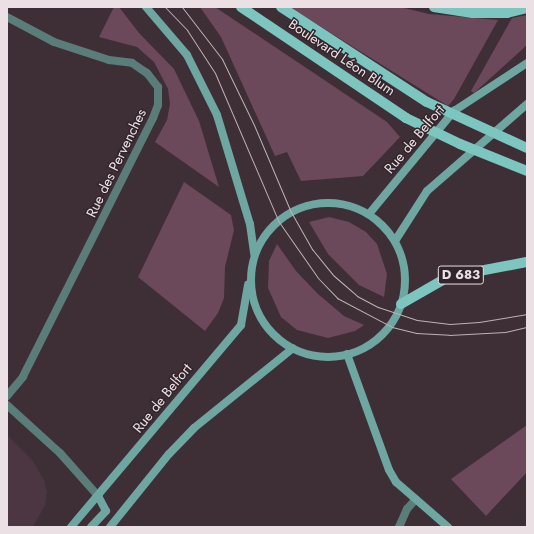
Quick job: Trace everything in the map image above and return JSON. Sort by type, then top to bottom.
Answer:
[{"type":"main road","points":[[146,7],[186,55],[217,115],[250,224],[254,254]]},
{"type":"main road","name":"Boulevard Léon Blum","points":[[241,7],[406,118],[514,167],[527,171]]},
{"type":"main road","name":"Boulevard Léon Blum","points":[[281,7],[427,102],[527,148]]},
{"type":"main road","points":[[434,7],[473,13],[507,14],[527,8]]},
{"type":"main road","name":"Rue de Belfort","points":[[369,214],[454,111],[527,63]]},
{"type":"main road","points":[[395,241],[427,191],[527,104]]},
{"type":"main road","points":[[327,202],[349,205],[369,214],[383,226],[395,241],[403,262],[405,285],[401,304],[392,327],[374,341],[347,354],[312,355],[293,348],[275,336],[260,318],[252,297],[250,274],[254,254],[264,235],[291,212],[306,206],[327,202]]},
{"type":"main road","name":"D 683","points":[[401,304],[448,277],[527,262]]},
{"type":"main road","name":"Rue de Belfort","points":[[71,527],[241,325],[250,274]]},
{"type":"main road","points":[[110,527],[169,454],[194,428],[293,348]]},
{"type":"main road","points":[[347,354],[388,470],[396,482],[448,527]]},
{"type":"main road","points":[[91,527],[106,511],[98,496]]},
{"type":"street","name":"Rue des Pervenches","points":[[7,17],[54,42],[109,60],[132,63],[147,72],[158,87],[158,105],[141,144],[23,377],[7,396]]},
{"type":"street","points":[[7,405],[60,453],[98,496]]},
{"type":"street","points":[[399,527],[407,509],[416,499]]},
{"type":"shaded area","points":[[114,7],[119,7],[139,33],[174,69],[199,121],[219,187],[155,142],[167,120],[170,104],[168,89],[154,62],[137,47],[99,37]]},
{"type":"shaded area","points":[[200,7],[215,7],[387,122],[400,137],[363,176],[301,181],[287,152],[275,156],[221,37]]},
{"type":"shaded area","points":[[289,7],[400,7],[429,14],[498,20],[454,99],[448,106]]},
{"type":"shaded area","points":[[527,15],[527,45],[474,93],[471,91],[512,18]]},
{"type":"shaded area","points":[[184,182],[231,215],[234,230],[225,267],[224,298],[218,313],[205,331],[138,277]]},
{"type":"shaded area","points":[[329,217],[349,222],[366,232],[377,244],[387,274],[384,297],[359,285],[328,254],[309,222]]},
{"type":"shaded area","points":[[277,244],[296,271],[318,294],[344,316],[364,325],[355,331],[328,338],[297,330],[281,317],[268,288],[269,261]]},
{"type":"shaded area","points":[[527,425],[527,472],[486,516],[451,479]]},
{"type":"shaded area","points":[[7,435],[33,461],[44,480],[47,492],[45,505],[33,527],[7,527]]},
{"type":"tram line","points":[[165,7],[187,30],[215,73],[279,222],[318,278],[337,298],[392,327],[416,333],[449,335],[505,332],[527,327]]},
{"type":"tram line","points":[[182,7],[222,59],[254,125],[291,212],[312,249],[333,275],[357,296],[378,307],[417,320],[450,324],[479,322],[527,314]]}]
